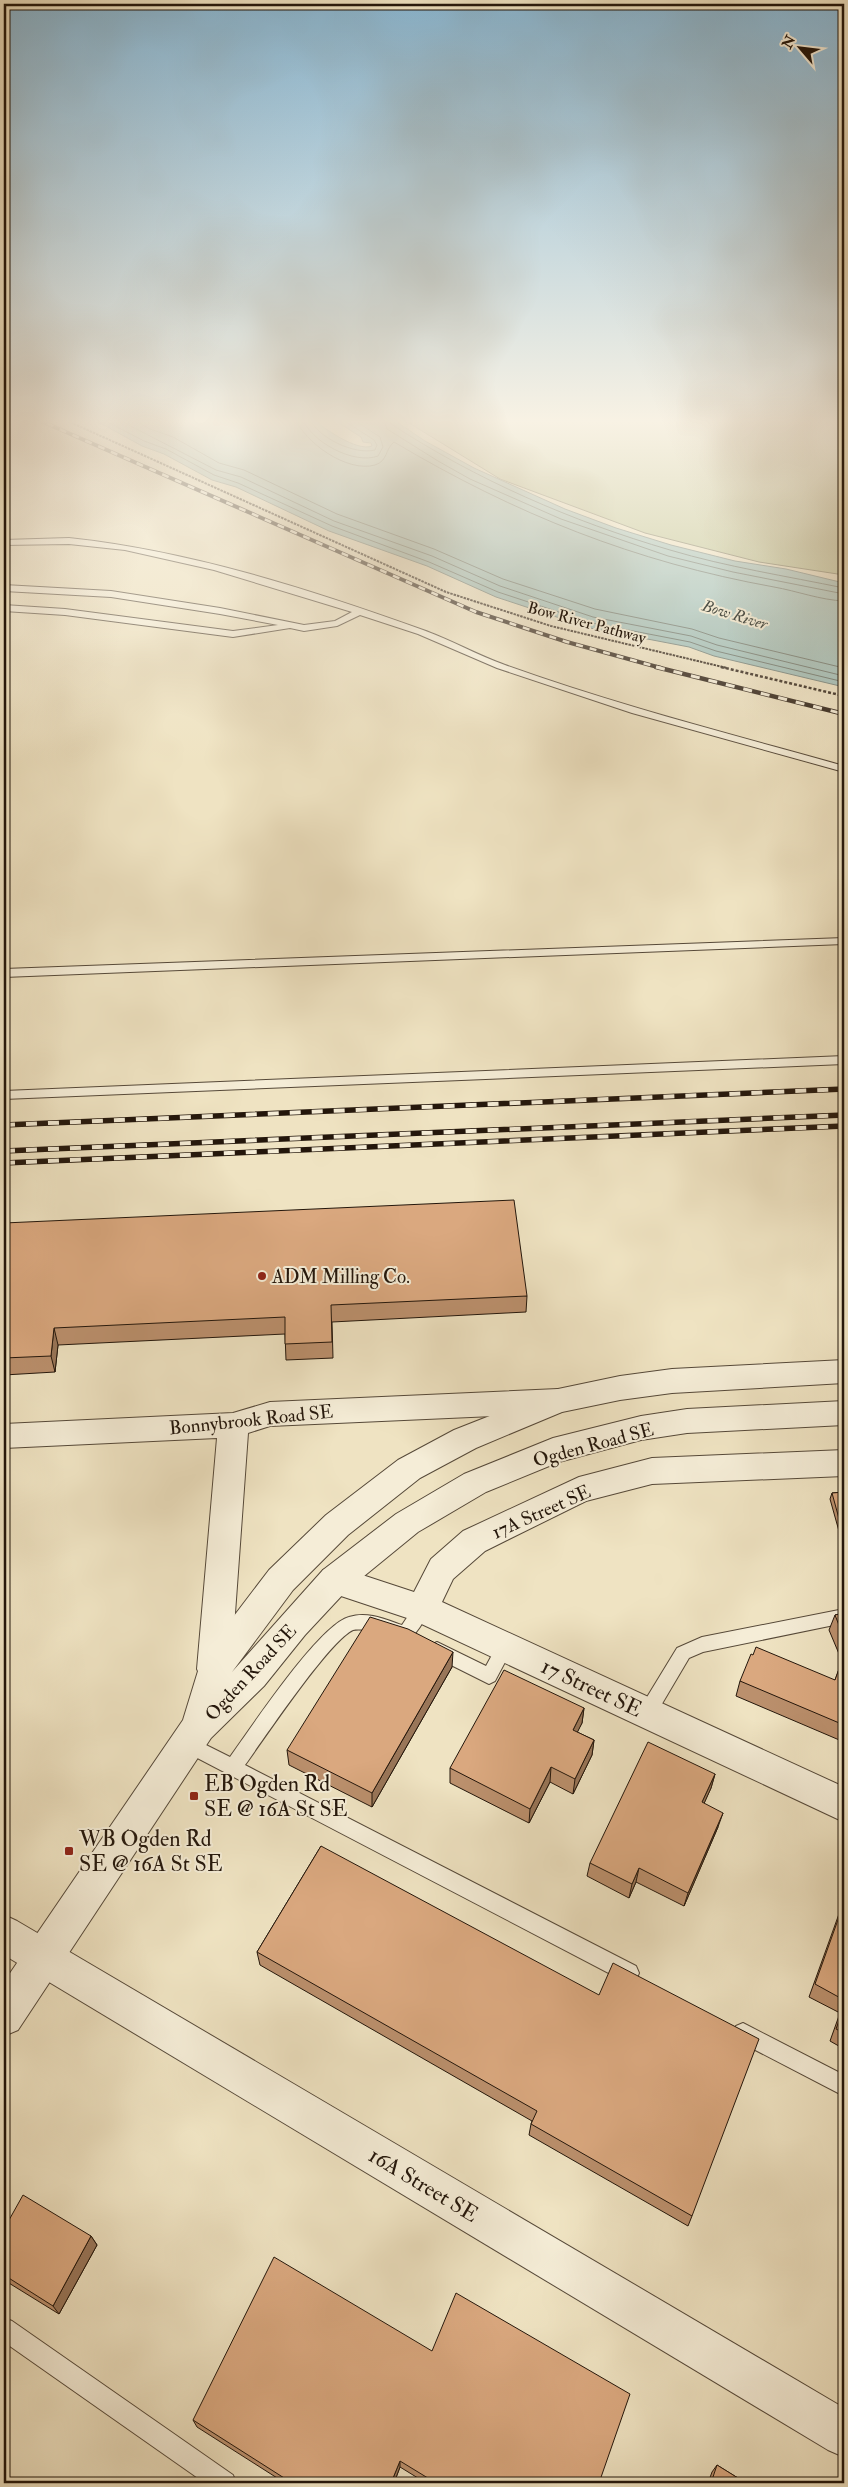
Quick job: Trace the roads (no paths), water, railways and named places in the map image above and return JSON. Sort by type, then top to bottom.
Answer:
[{"type":"street","name":"Ogden Road SE","points":[[214,1669],[281,1580],[336,1525],[409,1469],[465,1439],[558,1401],[620,1388],[672,1381],[844,1371]]},
{"type":"street","name":"Bonnybrook Road SE","points":[[4,1436],[233,1425],[270,1414],[558,1401]]},
{"type":"street","name":"Ogden Road SE","points":[[4,2016],[194,1735],[252,1675],[293,1625],[335,1580],[407,1523],[475,1483],[553,1451],[640,1428],[687,1422],[844,1413]]},
{"type":"street","name":"Ogden Road SE","points":[[194,1735],[214,1669],[233,1425]]},
{"type":"street","name":"17A Street SE","points":[[414,1621],[442,1569],[474,1541],[579,1490],[652,1471],[844,1463]]},
{"type":"street","name":"17 Street SE","points":[[335,1580],[414,1621],[504,1647],[844,1805]]},
{"type":"street","name":"16A Street SE","points":[[4,1934],[844,2434]]},
{"type":"lane","points":[[4,543],[69,541],[125,547],[216,568],[360,611],[421,632],[492,662],[570,690],[736,740],[844,769]]},
{"type":"lane","points":[[4,588],[111,594],[193,606],[304,628],[337,623],[360,611]]},
{"type":"lane","points":[[4,608],[65,612],[233,634],[292,626]]},
{"type":"lane","points":[[4,973],[844,941]]},
{"type":"lane","points":[[4,1095],[844,1060]]},
{"type":"lane","points":[[647,1713],[683,1653],[702,1645],[844,1616]]},
{"type":"lane","points":[[233,1767],[313,1660],[336,1634],[348,1624],[381,1625],[414,1621]]},
{"type":"lane","points":[[194,1735],[233,1767],[642,1981]]},
{"type":"lane","points":[[730,2026],[844,2086]]},
{"type":"lane","points":[[4,2329],[225,2483]]},
{"type":"water","name":"Bow River","points":[[338,534],[636,534],[735,561],[786,569],[844,583],[844,687],[714,656],[689,647],[590,628],[496,597],[427,566]]},
{"type":"railway","points":[[298,534],[476,612],[567,642],[661,668]]},
{"type":"railway","points":[[656,667],[844,714]]},
{"type":"railway","points":[[4,1125],[844,1089]]},
{"type":"railway","points":[[4,1151],[844,1115]]},
{"type":"railway","points":[[4,1163],[844,1126]]},
{"type":"place","name":"ADM Milling Co.","points":[[262,1276]]},
{"type":"place","name":"EB Ogden Rd SE @ 16A St SE","points":[[194,1796]]},
{"type":"place","name":"WB Ogden Rd SE @ 16A St SE","points":[[69,1851]]}]
